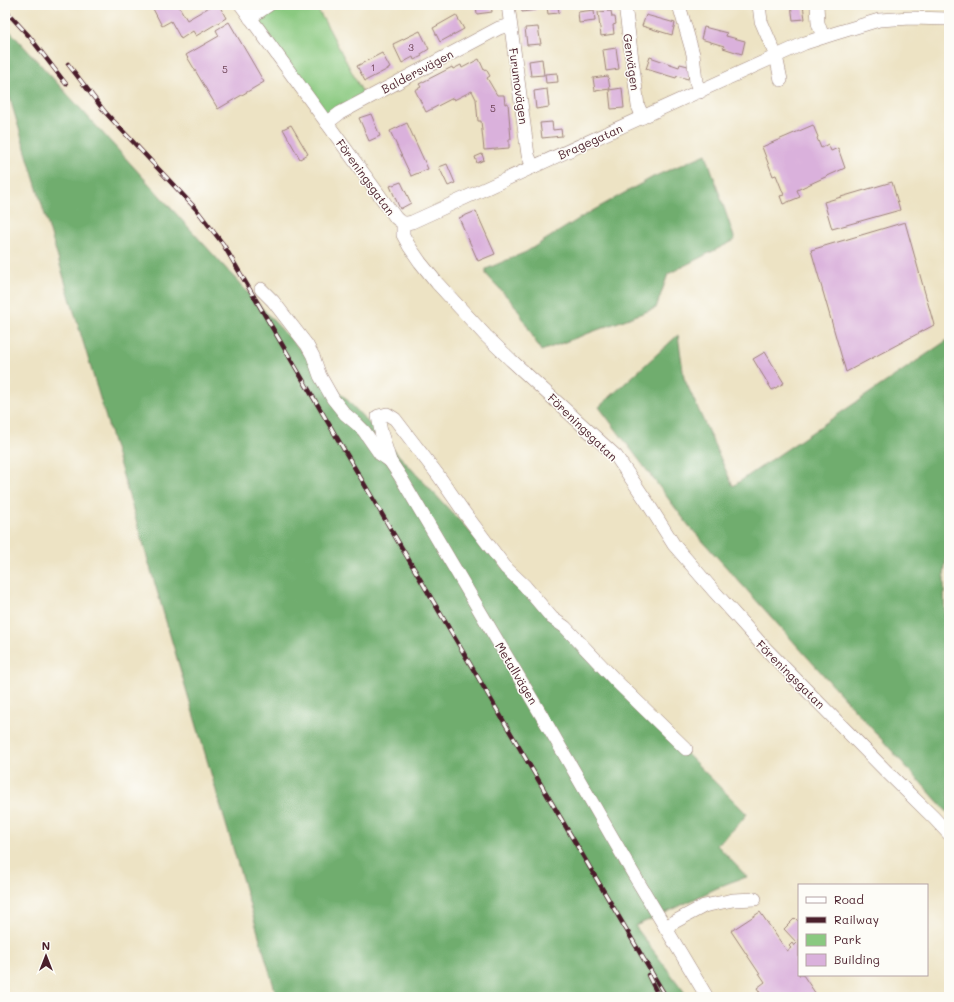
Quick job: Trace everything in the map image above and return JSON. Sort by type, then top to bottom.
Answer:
[{"type":"street","name":"Föreningsgatan","points":[[241,5],[396,218],[403,223],[404,235],[409,246],[436,283],[506,356],[616,456],[648,502],[674,545],[713,590],[764,647],[949,834]]},
{"type":"street","points":[[250,18],[269,5]]},
{"type":"street","name":"Furumovägen","points":[[508,5],[528,155],[533,167]]},
{"type":"street","name":"Genvägen","points":[[625,5],[638,106],[643,118]]},
{"type":"street","points":[[679,5],[693,54],[696,82],[700,92]]},
{"type":"street","points":[[759,5],[761,21],[776,56],[780,80]]},
{"type":"street","points":[[817,5],[818,23],[823,37]]},
{"type":"street","name":"Bragegatan","points":[[403,223],[412,222],[805,43],[879,20],[912,18],[949,19]]},
{"type":"street","name":"Baldersvägen","points":[[327,123],[340,113],[492,31],[510,25]]},
{"type":"street","points":[[261,289],[274,301],[307,345],[313,356],[320,376],[332,399],[345,414],[364,431],[380,454],[390,461]]},
{"type":"street","name":"Metallvägen","points":[[686,749],[616,681],[565,627],[552,618],[524,585],[506,568],[395,419],[387,414],[378,416],[381,432],[390,461],[707,997]]},
{"type":"street","points":[[665,927],[704,906],[733,900],[755,899]]},
{"type":"green space","points":[[270,5],[315,5],[365,97],[328,122],[249,19]]},
{"type":"green space","points":[[8,29],[272,319],[537,604],[747,814],[717,845],[747,877],[722,886],[635,926],[688,997],[277,997],[5,82],[5,30]]},
{"type":"green space","points":[[706,154],[735,240],[668,274],[656,308],[541,351],[517,308],[486,274],[486,269],[526,252],[585,215],[653,177]]},
{"type":"green space","points":[[678,335],[684,378],[733,486],[949,339],[949,530],[944,576],[945,642],[949,660],[949,814],[689,526],[599,407]]},
{"type":"building","points":[[151,5],[178,5],[187,20],[213,5],[219,5],[226,18],[196,36],[193,31],[181,39],[171,21],[162,26]]},
{"type":"building","points":[[476,5],[491,5],[492,12],[477,14]]},
{"type":"building","points":[[521,5],[536,5],[536,10],[522,12]]},
{"type":"building","points":[[558,5],[559,13],[548,14],[547,6]]},
{"type":"building","points":[[791,5],[803,5],[805,19],[793,20]]},
{"type":"building","points":[[594,10],[595,21],[579,23],[578,12]]},
{"type":"building","points":[[611,11],[612,17],[615,17],[616,24],[613,25],[614,34],[601,36],[598,12]]},
{"type":"building","points":[[456,15],[464,29],[440,42],[433,28]]},
{"type":"building","points":[[646,15],[675,23],[672,35],[642,26]]},
{"type":"building","points":[[229,22],[264,82],[218,109],[186,55],[219,36],[216,30]]},
{"type":"building","points":[[538,27],[541,44],[527,45],[525,28]]},
{"type":"building","points":[[704,27],[727,33],[726,36],[745,41],[742,54],[723,48],[724,46],[701,39]]},
{"type":"building","points":[[420,31],[429,49],[421,54],[422,56],[414,60],[413,57],[402,63],[393,44]]},
{"type":"building","points":[[616,48],[619,69],[606,71],[603,50]]},
{"type":"building","points":[[382,53],[390,68],[365,81],[357,66]]},
{"type":"building","points":[[650,57],[679,67],[680,64],[692,67],[688,79],[677,76],[676,78],[646,69]]},
{"type":"building","points":[[479,59],[484,70],[486,69],[490,76],[487,78],[497,95],[504,95],[505,104],[508,103],[511,139],[509,139],[509,148],[484,150],[481,121],[478,121],[476,99],[472,91],[454,100],[453,98],[426,112],[415,90],[421,87],[419,84],[452,67],[453,69],[461,65],[462,68]]},
{"type":"building","points":[[542,59],[544,75],[531,76],[529,61]]},
{"type":"building","points":[[557,73],[558,82],[546,83],[545,74]]},
{"type":"building","points":[[608,76],[610,89],[595,91],[593,78]]},
{"type":"building","points":[[622,88],[624,108],[611,109],[609,90]]},
{"type":"building","points":[[547,89],[549,107],[536,109],[534,91]]},
{"type":"building","points":[[371,114],[380,136],[369,141],[359,118]]},
{"type":"building","points":[[552,122],[553,130],[561,129],[562,136],[542,138],[540,123]]},
{"type":"building","points":[[407,123],[428,169],[411,176],[390,131]]},
{"type":"building","points":[[291,125],[308,154],[300,159],[283,129]]},
{"type":"building","points":[[813,125],[821,148],[828,144],[831,151],[838,148],[845,168],[797,190],[800,197],[783,204],[780,196],[784,195],[776,175],[773,176],[762,147]]},
{"type":"building","points":[[482,154],[484,160],[477,163],[475,157]]},
{"type":"building","points":[[447,164],[455,183],[448,186],[439,167]]},
{"type":"building","points":[[401,182],[411,203],[400,209],[390,186]]},
{"type":"building","points":[[892,182],[900,210],[832,229],[824,202]]},
{"type":"building","points":[[476,211],[495,254],[478,261],[459,218]]},
{"type":"building","points":[[905,222],[934,325],[846,372],[811,250]]},
{"type":"building","points":[[765,352],[784,383],[772,390],[753,359]]},
{"type":"building","points":[[760,912],[787,951],[791,948],[789,946],[792,943],[794,946],[797,943],[784,929],[795,918],[798,921],[798,976],[804,976],[818,997],[763,997],[757,988],[765,982],[731,931]]},
{"type":"railway","points":[[5,10],[29,36],[66,84]]},
{"type":"railway","points":[[68,64],[105,112],[196,209],[223,244],[666,997]]},
{"type":"railway","points":[[648,975],[659,997]]}]
